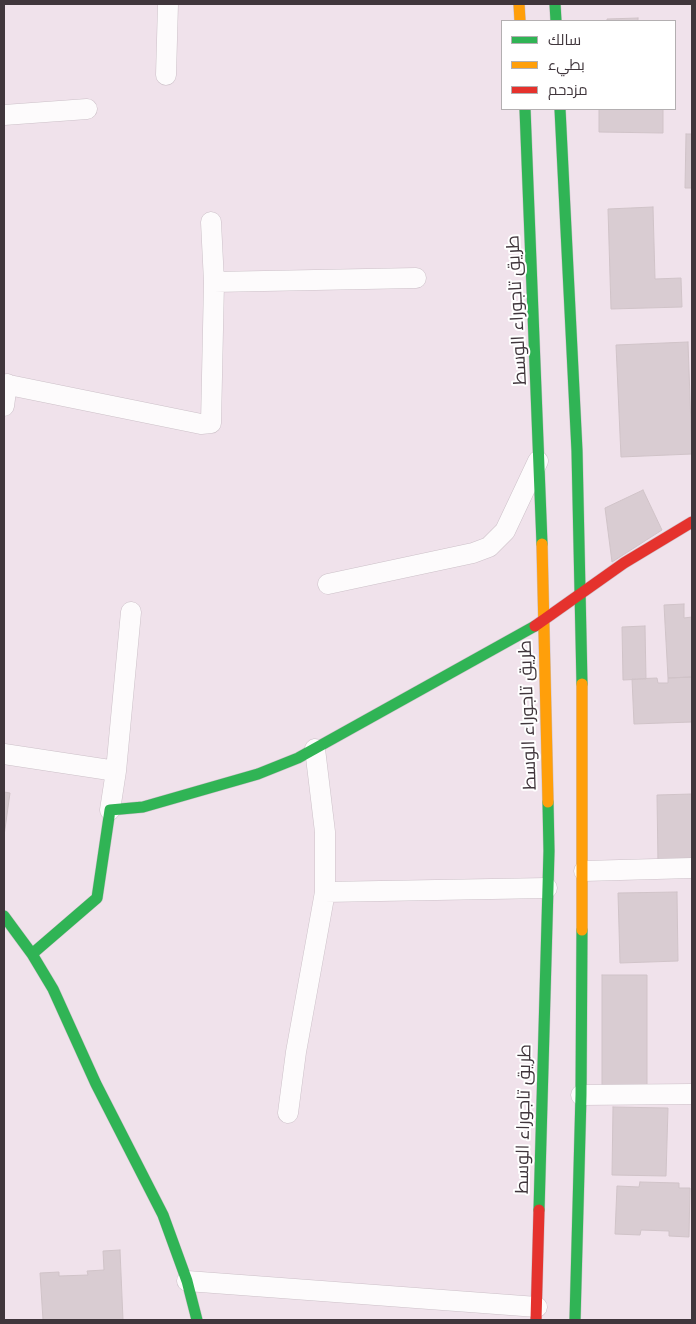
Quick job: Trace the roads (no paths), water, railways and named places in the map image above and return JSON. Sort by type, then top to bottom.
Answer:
[{"type":"main road","points":[[519,4],[520,20]]},
{"type":"main road","points":[[555,4],[556,20]]},
{"type":"main road","name":"طريق تاجوراء الوسط","points":[[524,110],[540,454],[549,851],[536,1314]]},
{"type":"main road","points":[[560,110],[577,451],[584,871],[581,1095],[574,1320]]},
{"type":"main road","points":[[32,954],[97,898],[110,810],[143,807],[258,774],[315,749],[543,622],[624,563],[692,522]]},
{"type":"main road","points":[[4,916],[32,954],[53,989],[96,1084],[163,1215],[187,1281],[197,1320]]},
{"type":"street","points":[[166,75],[168,4]]},
{"type":"street","points":[[4,116],[86,109]]},
{"type":"street","points":[[4,406],[5,384],[201,424],[211,423],[214,282],[212,222]]},
{"type":"street","points":[[214,282],[416,278]]},
{"type":"street","points":[[328,584],[473,553],[489,547],[505,531],[540,454]]},
{"type":"street","points":[[110,810],[116,771],[132,612]]},
{"type":"street","points":[[288,1112],[296,1052],[325,892],[325,832],[315,749]]},
{"type":"street","points":[[4,754],[116,771]]},
{"type":"street","points":[[584,871],[692,868]]},
{"type":"street","points":[[325,892],[547,888]]},
{"type":"street","points":[[581,1095],[692,1094]]},
{"type":"street","points":[[187,1281],[536,1314]]}]
